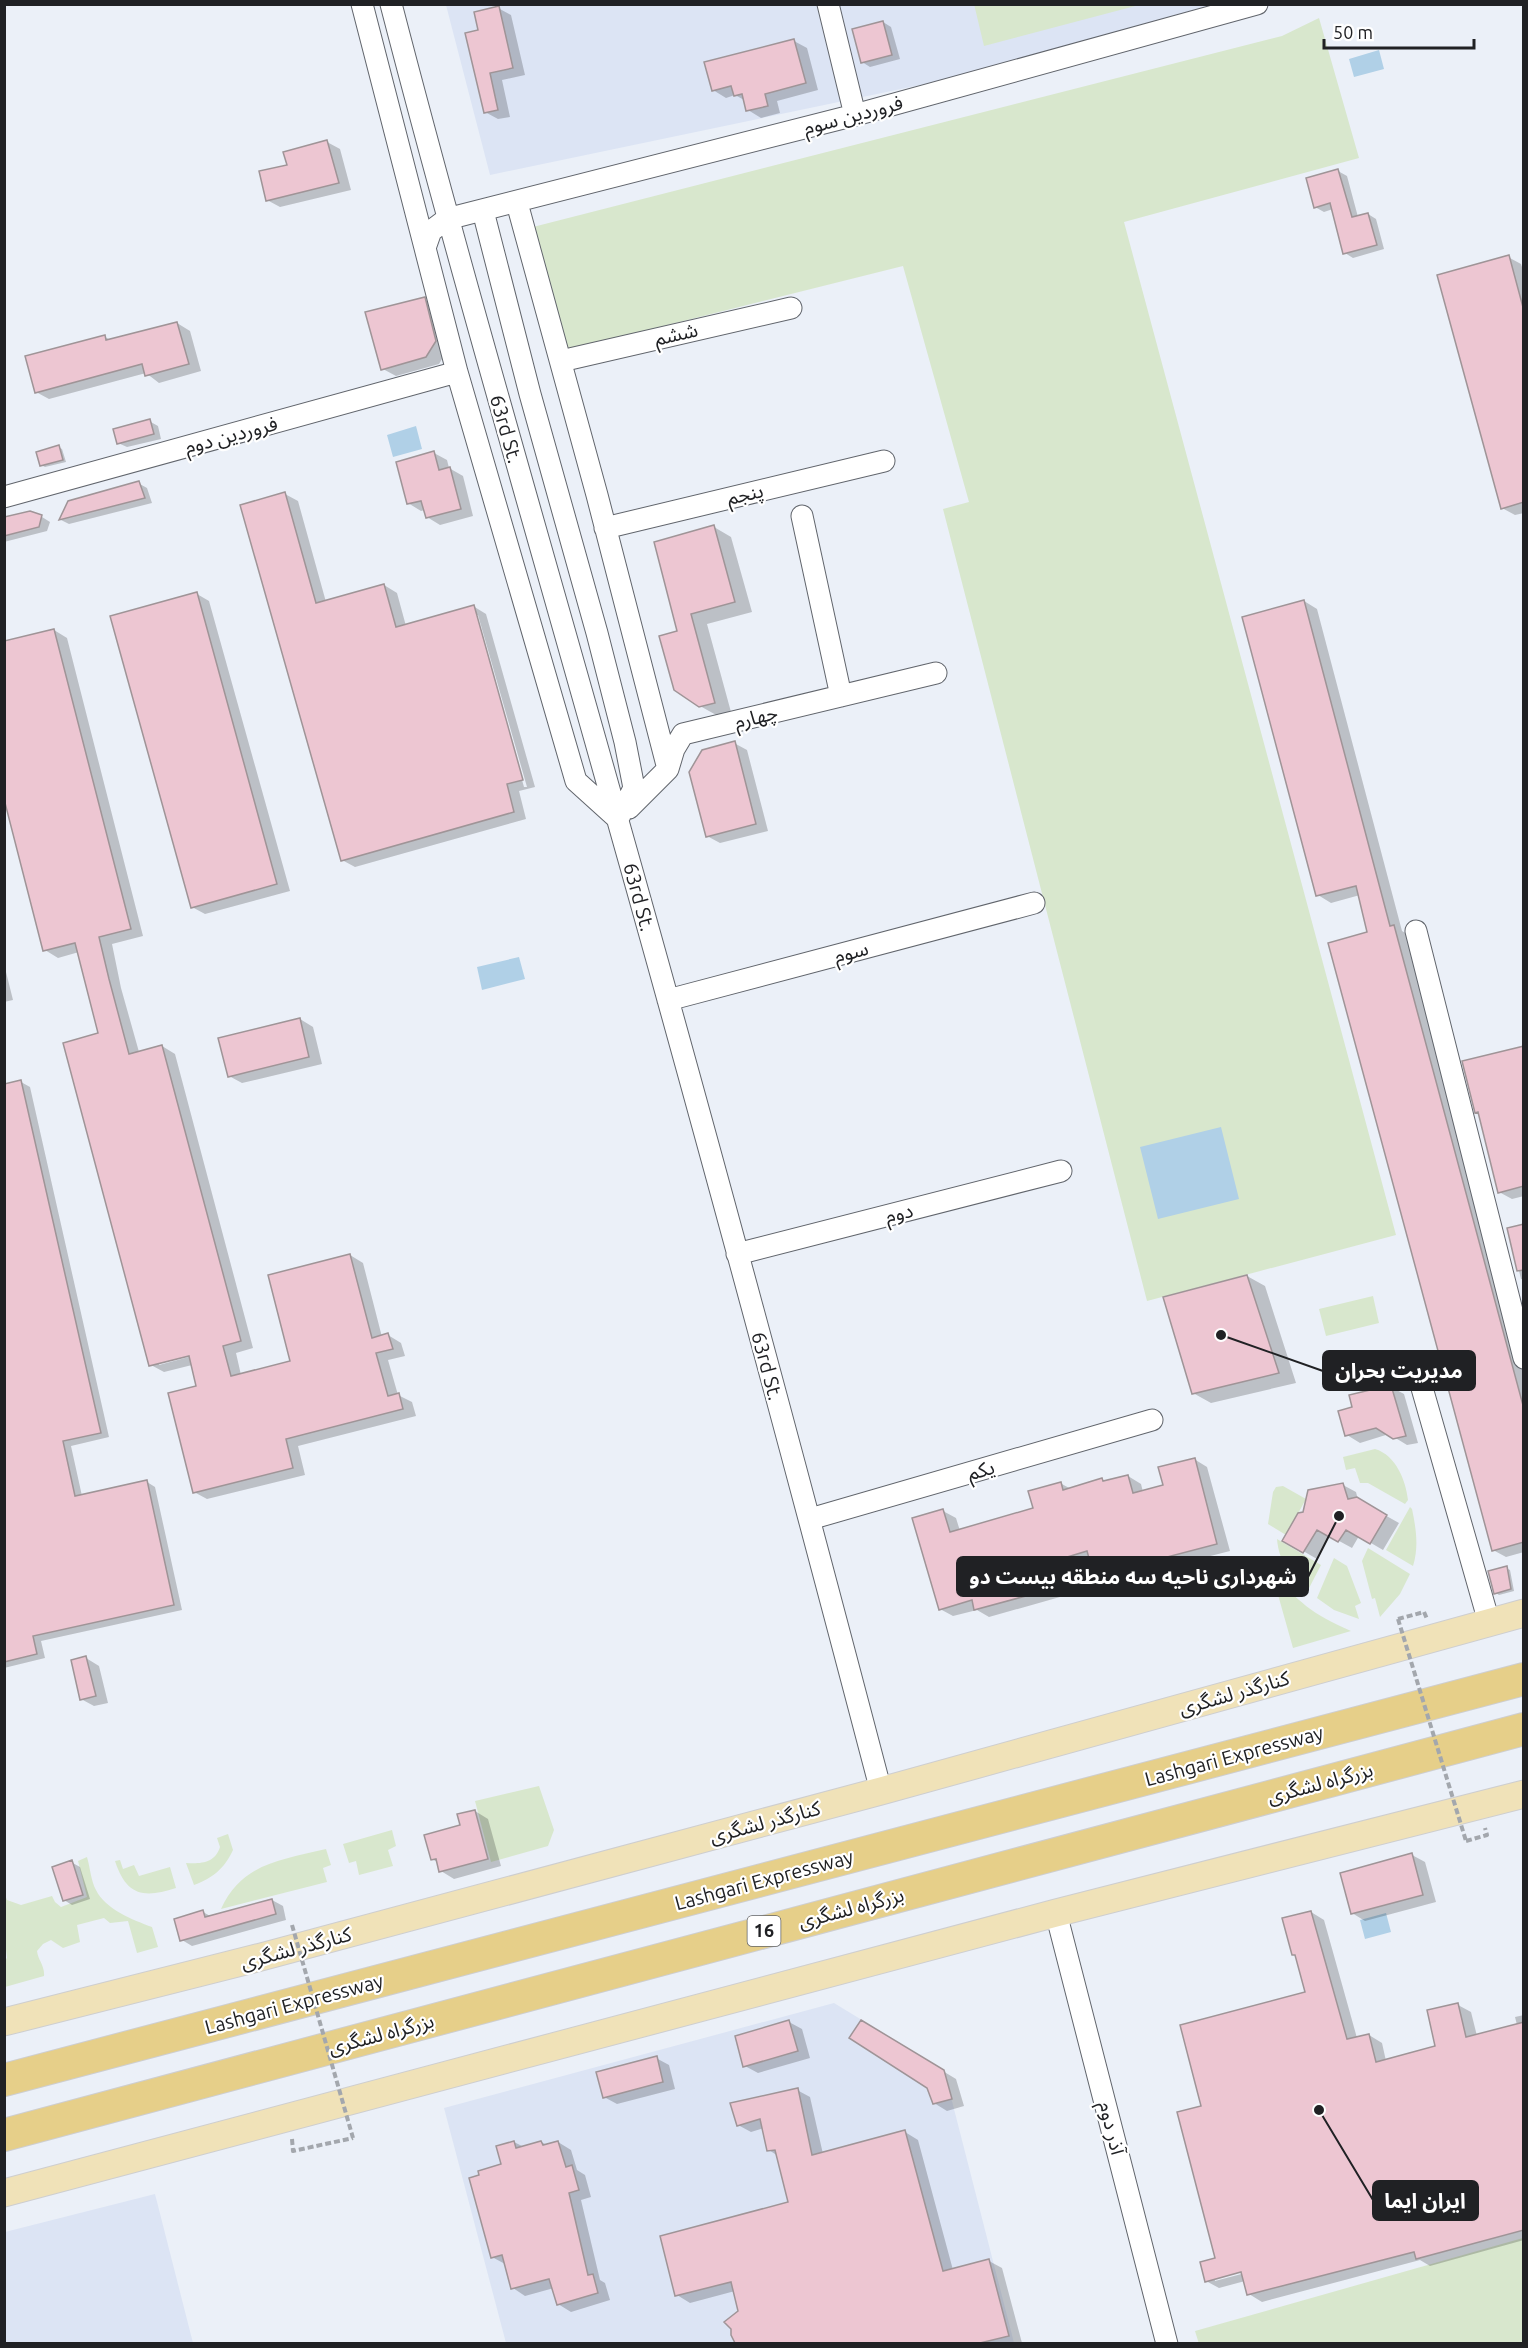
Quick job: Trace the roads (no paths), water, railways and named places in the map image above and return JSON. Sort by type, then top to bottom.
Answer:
[{"type":"highway","name":"Lashgari Expressway","points":[[4,2080],[1524,1679]]},
{"type":"highway","name":"بزرگراه لشگری","points":[[4,2135],[1524,1728]]},
{"type":"highway","points":[[1419,1756],[1524,1743]]},
{"type":"main road","name":"کنارگذر لشگری","points":[[4,2022],[261,1958],[881,1791],[1524,1613]]},
{"type":"main road","points":[[4,2193],[1056,1913],[1524,1794]]},
{"type":"street","points":[[362,4],[457,372],[556,720],[576,781],[618,819],[634,788],[625,742],[530,394],[483,211]]},
{"type":"street","name":"63rd St.","points":[[391,4],[447,219],[668,1000],[810,1519],[881,1791]]},
{"type":"street","points":[[828,4],[855,115]]},
{"type":"street","name":"فروردین سوم","points":[[447,219],[855,115],[1257,4]]},
{"type":"street","points":[[517,203],[668,769]]},
{"type":"street","points":[[425,248],[431,231],[447,219]]},
{"type":"street","name":"ششم","points":[[561,361],[791,308]]},
{"type":"street","name":"فروردین دوم","points":[[4,497],[457,372]]},
{"type":"street","name":"پنجم","points":[[605,528],[884,461]]},
{"type":"street","points":[[802,516],[841,696]]},
{"type":"street","name":"چهارم","points":[[618,819],[668,769],[674,749],[684,734],[936,673]]},
{"type":"street","name":"سوم","points":[[668,1000],[1035,903]]},
{"type":"street","points":[[1416,932],[1524,1358]]},
{"type":"street","name":"دوم","points":[[736,1254],[1061,1171]]},
{"type":"street","points":[[1422,1388],[1489,1622]]},
{"type":"street","name":"یکم","points":[[810,1519],[1152,1420]]},
{"type":"street","name":"آذر دوم","points":[[1056,1913],[1167,2343]]},
{"type":"water","points":[[1379,50],[1384,69],[1354,77],[1349,59]]},
{"type":"water","points":[[416,426],[422,449],[393,457],[387,435]]},
{"type":"water","points":[[519,957],[525,979],[482,990],[477,967]]},
{"type":"water","points":[[1221,1127],[1239,1199],[1158,1219],[1140,1147]]},
{"type":"water","points":[[1386,1913],[1391,1932],[1365,1939],[1360,1920]]},
{"type":"place","name":"مدیریت بحران","points":[[1221,1335]]},
{"type":"place","name":"شهرداری ناحیه سه منطقه بیست دو","points":[[1339,1516]]},
{"type":"place","name":"ایران ایما","points":[[1319,2110]]}]
